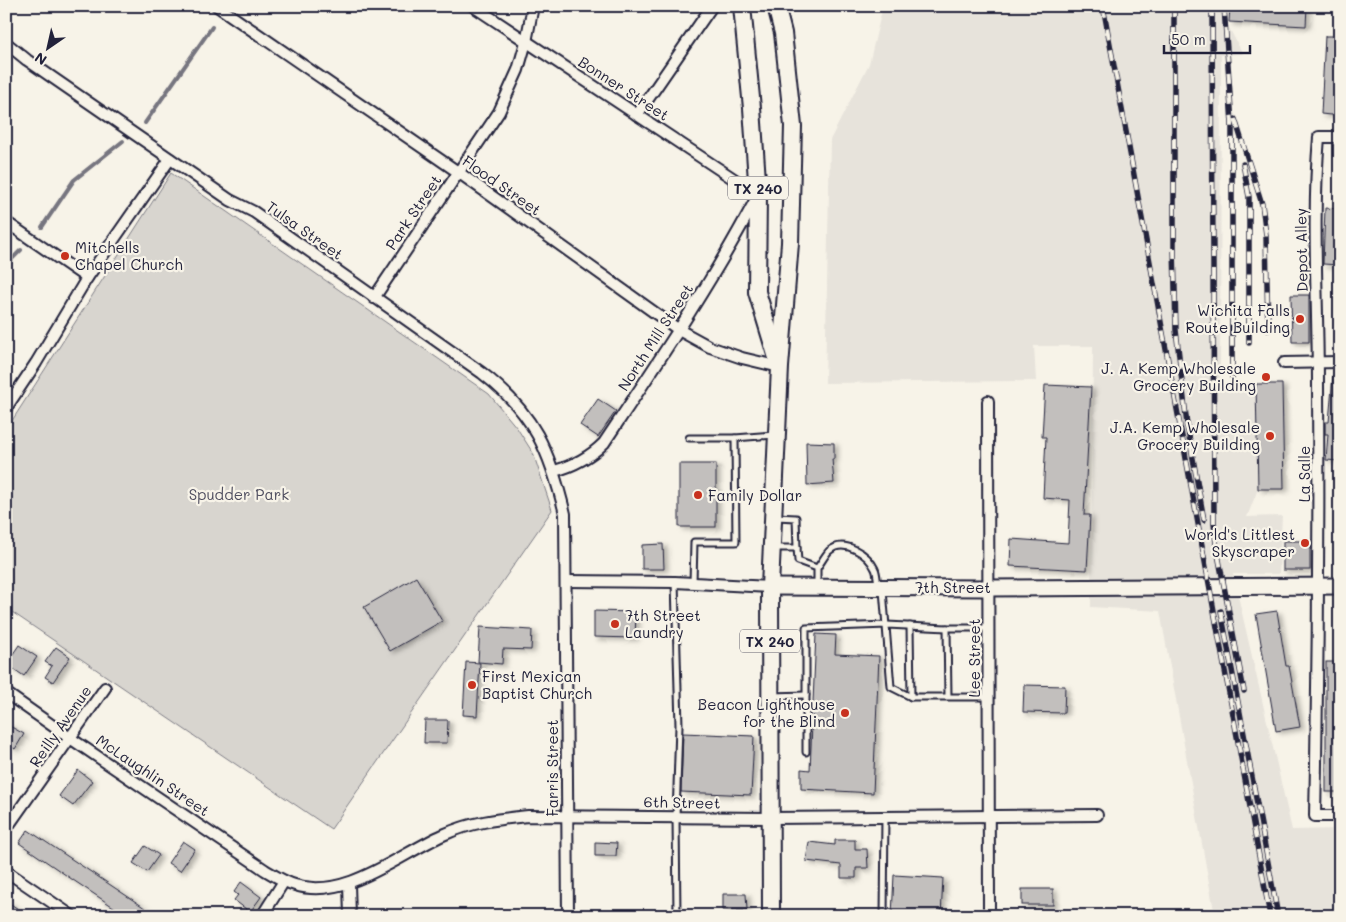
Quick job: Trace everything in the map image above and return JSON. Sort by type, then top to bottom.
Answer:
[{"type":"main road","name":"TX 240","points":[[742,6],[758,195],[757,292],[780,367]]},
{"type":"main road","name":"TX 240","points":[[771,916],[770,586],[780,367],[790,243],[793,126],[783,33],[776,6]]},
{"type":"street","name":"Flood Street","points":[[217,6],[458,172],[679,330],[710,347],[742,358],[780,367]]},
{"type":"street","name":"Bonner Street","points":[[473,6],[758,195]]},
{"type":"street","name":"Park Street","points":[[374,298],[492,123],[506,99],[515,78],[526,42],[533,6]]},
{"type":"street","points":[[637,115],[712,6]]},
{"type":"street","name":"Tulsa Street","points":[[6,43],[27,60],[230,200],[254,212],[482,373],[503,390],[530,421],[541,440],[554,472]]},
{"type":"street","name":"Depot Alley","points":[[1318,362],[1315,182],[1319,137],[1340,137]]},
{"type":"street","points":[[6,408],[88,278],[170,159]]},
{"type":"street","name":"North Mill Street","points":[[554,472],[581,461],[604,443],[679,330],[739,231],[758,195]]},
{"type":"street","points":[[6,222],[88,278]]},
{"type":"street","name":"La Salle","points":[[1318,362],[1319,586],[1315,816],[1340,816]]},
{"type":"street","points":[[1284,363],[1340,362]]},
{"type":"street","name":"Lee Street","points":[[988,401],[989,916]]},
{"type":"street","name":"Farris Street","points":[[554,472],[565,514],[568,916]]},
{"type":"street","name":"7th Street","points":[[566,581],[675,582],[770,586],[989,588],[1340,586]]},
{"type":"street","name":"Reilly Avenue","points":[[6,829],[105,688]]},
{"type":"street","name":"McLaughlin Street","points":[[6,693],[265,870],[284,881]]},
{"type":"street","name":"6th Street","points":[[284,881],[296,886],[309,888],[349,884],[364,878],[408,852],[461,828],[500,818],[528,816],[771,818],[1097,815]]},
{"type":"street","points":[[6,871],[72,916]]},
{"type":"street","points":[[262,916],[284,881]]},
{"type":"street","points":[[349,884],[350,916]]},
{"type":"lane","points":[[689,438],[735,438],[777,434]]},
{"type":"lane","points":[[693,583],[694,542],[736,542],[735,438]]},
{"type":"lane","points":[[773,517],[796,518],[798,561],[818,568]]},
{"type":"lane","points":[[817,586],[818,568],[830,551],[840,546],[852,547],[866,557],[875,570],[881,587],[887,625],[890,687],[910,697],[989,697]]},
{"type":"lane","points":[[772,548],[797,548]]},
{"type":"lane","points":[[675,582],[679,726],[676,817],[677,916]]},
{"type":"lane","points":[[806,752],[806,628],[887,625],[989,628]]},
{"type":"lane","points":[[910,626],[910,697]]},
{"type":"lane","points":[[947,628],[948,696]]},
{"type":"lane","points":[[770,696],[806,695]]},
{"type":"lane","points":[[884,916],[885,816]]},
{"type":"shaded area","points":[[883,6],[1228,6],[1228,26],[1243,54],[1221,55],[1220,385],[1256,384],[1258,489],[1247,517],[1282,516],[1279,574],[1233,574],[1292,830],[1340,829],[1340,916],[1215,916],[1160,611],[1091,607],[1093,346],[1034,346],[1036,381],[825,383],[830,140],[869,64]]},
{"type":"green space","name":"Spudder Park","points":[[171,173],[489,394],[517,428],[533,453],[552,510],[331,829],[6,608],[6,430]]},
{"type":"building","points":[[1230,6],[1307,6],[1306,26],[1229,22]]},
{"type":"building","points":[[1325,36],[1340,36],[1340,116],[1321,114]]},
{"type":"building","points":[[1325,208],[1340,209],[1340,265],[1323,264]]},
{"type":"building","name":"Wichita Falls Route Building","points":[[1291,295],[1309,295],[1309,342],[1292,342]]},
{"type":"building","points":[[1333,375],[1340,375],[1338,447],[1340,447],[1340,461],[1326,460],[1328,434],[1325,434],[1325,422],[1329,422]]},
{"type":"building","name":"J.A. Kemp Wholesale Grocery Building","points":[[1256,384],[1282,384],[1284,489],[1258,489]]},
{"type":"building","points":[[1045,385],[1091,387],[1084,515],[1090,515],[1087,570],[1010,566],[1011,539],[1068,543],[1070,500],[1043,498],[1046,437],[1042,437]]},
{"type":"building","points":[[598,399],[616,411],[598,437],[580,425]]},
{"type":"building","points":[[806,442],[834,443],[834,459],[832,459],[834,483],[807,485]]},
{"type":"building","name":"Family Dollar","points":[[679,464],[716,464],[716,527],[679,527]]},
{"type":"building","points":[[1283,541],[1310,541],[1310,570],[1283,570]]},
{"type":"building","points":[[663,544],[664,569],[642,569],[642,545]]},
{"type":"building","points":[[416,577],[442,621],[390,651],[364,607]]},
{"type":"building","name":"7th Street Laundry","points":[[594,611],[636,612],[635,638],[594,637]]},
{"type":"building","points":[[1277,611],[1286,666],[1289,666],[1300,727],[1276,731],[1256,614]]},
{"type":"building","name":"First Mexican Baptist Church","points":[[480,627],[532,630],[531,650],[503,649],[502,664],[478,662]]},
{"type":"building","name":"Beacon Lighthouse for the Blind","points":[[816,634],[836,635],[835,654],[879,656],[873,793],[801,789],[801,769],[810,770]]},
{"type":"building","points":[[19,645],[37,657],[24,676],[6,664]]},
{"type":"building","points":[[56,647],[70,657],[53,682],[45,677],[52,666],[45,662]]},
{"type":"building","points":[[466,662],[480,663],[477,716],[463,715]]},
{"type":"building","points":[[1326,662],[1340,662],[1340,792],[1326,792]]},
{"type":"building","points":[[1024,685],[1065,686],[1064,713],[1023,712]]},
{"type":"building","points":[[425,720],[448,720],[447,743],[424,743]]},
{"type":"building","points":[[6,724],[24,734],[15,749],[6,744]]},
{"type":"building","points":[[683,733],[754,736],[751,795],[681,792]]},
{"type":"building","points":[[78,770],[92,781],[73,806],[59,796]]},
{"type":"building","points":[[28,830],[155,916],[127,916],[76,882],[19,843]]},
{"type":"building","points":[[835,840],[855,840],[855,849],[867,849],[868,868],[856,868],[856,878],[841,878],[841,865],[806,861],[809,842],[835,845]]},
{"type":"building","points":[[183,841],[195,849],[180,871],[168,863]]},
{"type":"building","points":[[595,842],[617,843],[616,856],[595,856]]},
{"type":"building","points":[[145,846],[159,855],[147,872],[133,863]]},
{"type":"building","points":[[894,875],[943,878],[941,916],[892,916]]},
{"type":"building","points":[[241,882],[261,897],[250,912],[234,900],[238,895],[234,892]]},
{"type":"building","points":[[1022,889],[1053,889],[1053,905],[1022,905]]},
{"type":"building","points":[[723,894],[746,894],[747,910],[723,910]]},
{"type":"building","points":[[6,901],[29,916],[6,916]]},
{"type":"waterway","points":[[145,123],[212,27]]},
{"type":"waterway","points":[[42,227],[74,180],[123,141]]},
{"type":"waterway","points":[[6,265],[21,250]]},
{"type":"railway","points":[[1103,6],[1270,916]]},
{"type":"railway","points":[[1174,6],[1176,330],[1187,425],[1204,520]]},
{"type":"railway","points":[[1212,6],[1214,523],[1216,544],[1244,691]]},
{"type":"railway","points":[[1224,6],[1232,124],[1232,377]]},
{"type":"railway","points":[[1235,119],[1262,204],[1266,235],[1268,330]]},
{"type":"railway","points":[[1243,164],[1249,197],[1249,343]]},
{"type":"railway","points":[[1221,611],[1278,916]]},
{"type":"place","name":"Mitchells Chapel Church","points":[[65,256]]},
{"type":"place","name":"Wichita Falls Route Building","points":[[1300,319]]},
{"type":"place","name":"J. A. Kemp Wholesale Grocery Building","points":[[1266,377]]},
{"type":"place","name":"J.A. Kemp Wholesale Grocery Building","points":[[1270,436]]},
{"type":"place","name":"Family Dollar","points":[[698,495]]},
{"type":"place","name":"World's Littlest Skyscraper","points":[[1305,543]]},
{"type":"place","name":"7th Street Laundry","points":[[615,624]]},
{"type":"place","name":"First Mexican Baptist Church","points":[[472,685]]},
{"type":"place","name":"Beacon Lighthouse for the Blind","points":[[845,713]]}]
